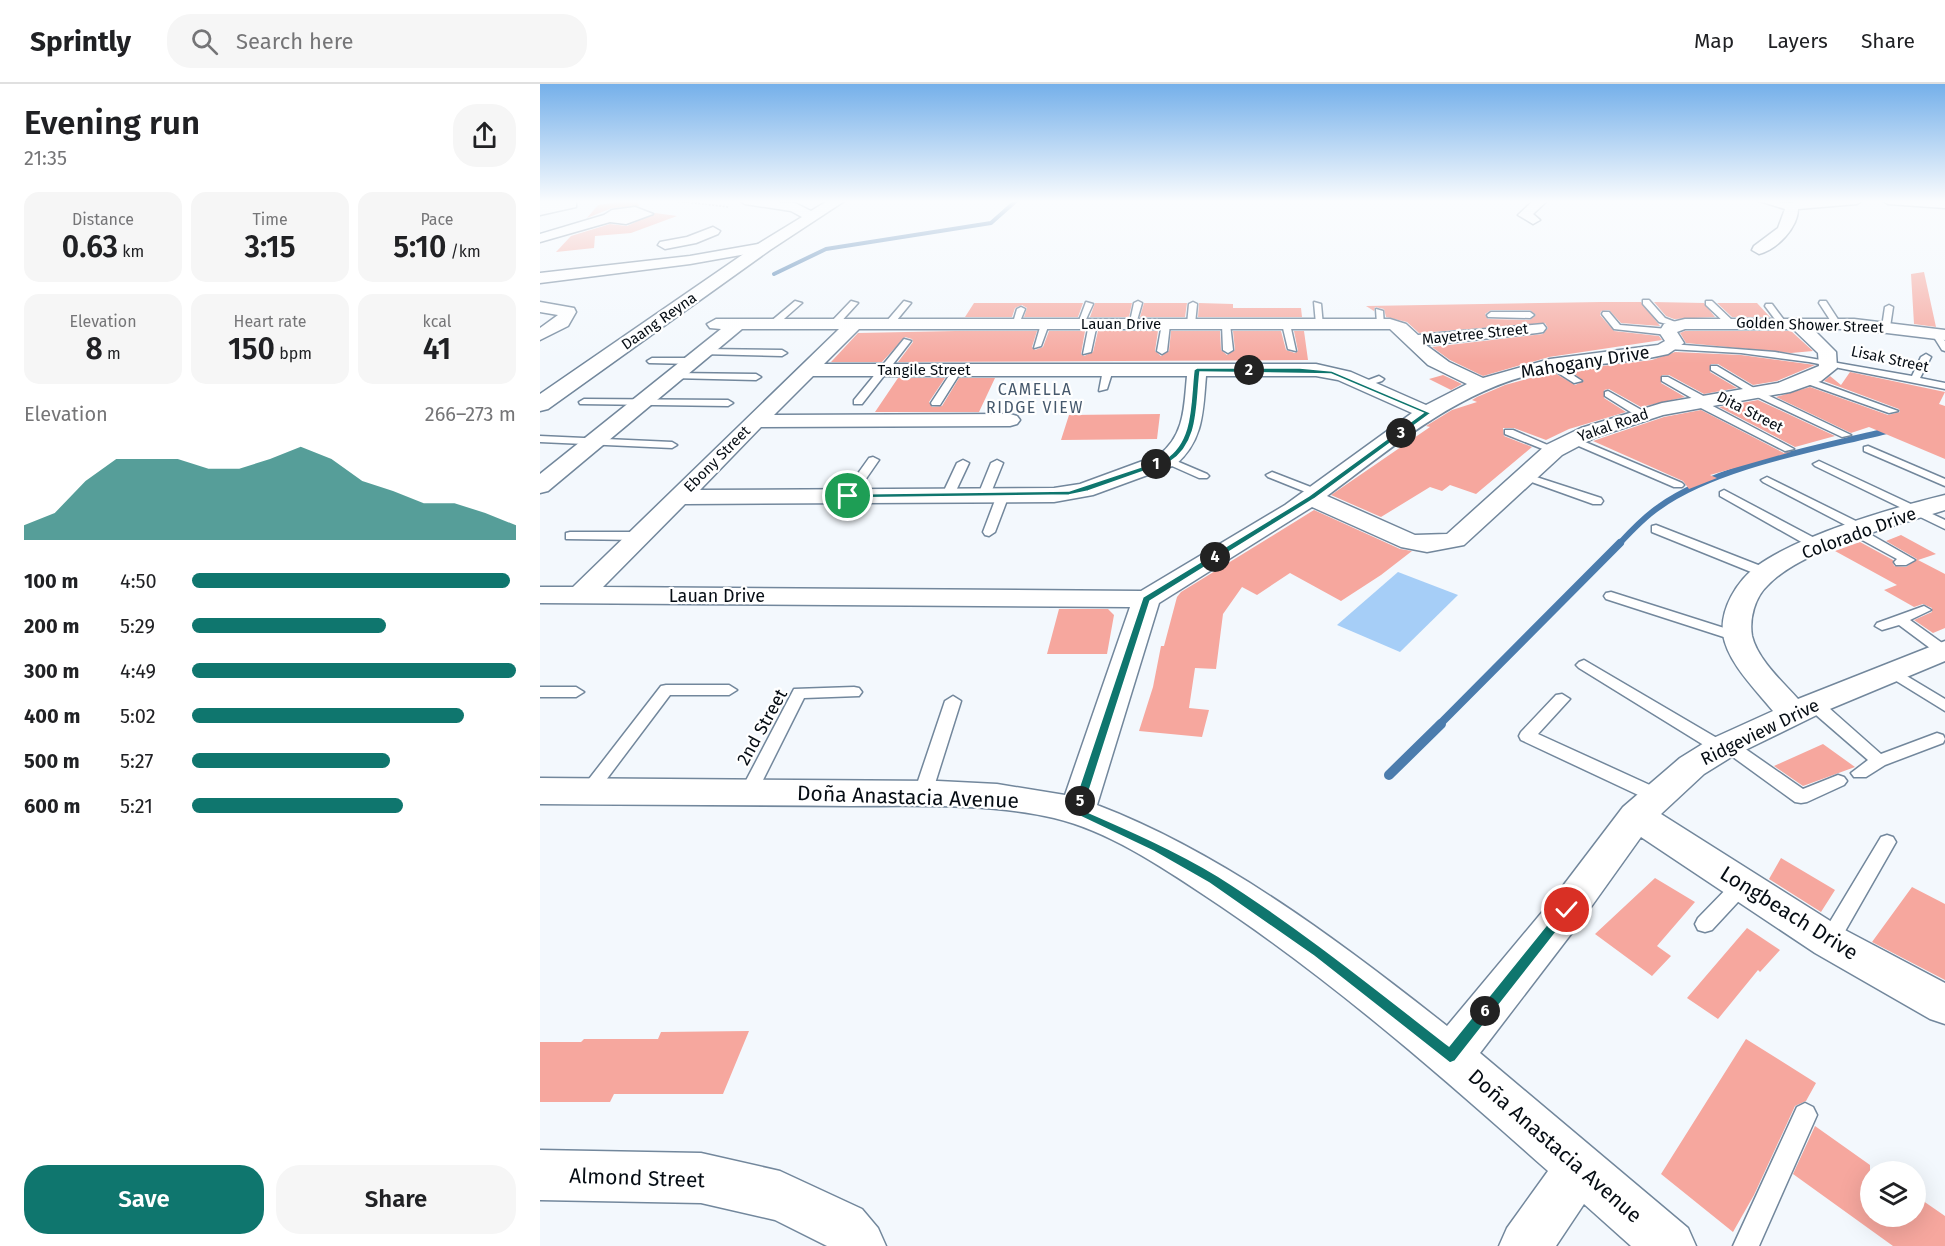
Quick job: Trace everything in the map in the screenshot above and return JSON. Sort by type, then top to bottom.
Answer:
[{"type":"main road","name":"Daang Reyna","points":[[540,389],[718,267],[744,254]]},
{"type":"main road","name":"Daang Reyna","points":[[540,404],[738,267],[750,254]]},
{"type":"street","points":[[540,278],[567,276],[594,269],[690,260],[722,254]]},
{"type":"street","points":[[567,276],[587,279],[738,267]]},
{"type":"street","points":[[1253,303],[1254,324]]},
{"type":"street","points":[[540,307],[568,312],[562,322],[540,335]]},
{"type":"street","name":"Lauan Drive","points":[[716,324],[773,324],[847,317],[889,324],[1018,317],[1045,324],[1320,324],[1380,317],[1402,327],[1413,341],[1440,365],[1482,384]]},
{"type":"street","name":"Ebony Street","points":[[580,595],[807,370],[847,317]]},
{"type":"street","name":"Golden Shower Street","points":[[1671,334],[1730,323],[1838,324],[1886,327],[1942,339]]},
{"type":"street","points":[[540,486],[738,324]]},
{"type":"street","points":[[1791,324],[1822,346],[1829,361]]},
{"type":"street","name":"Mahogany Drive","points":[[1146,599],[1314,495],[1428,413],[1482,384],[1550,342],[1671,334]]},
{"type":"street","name":"Mayetree Street","points":[[1413,341],[1550,342]]},
{"type":"street","name":"Yakal Road","points":[[1314,495],[1410,542],[1443,544],[1465,534],[1563,445],[1641,414],[1701,401],[1756,393],[1805,380],[1828,368],[1829,361]]},
{"type":"street","name":"Tangile Street","points":[[807,370],[1316,370],[1371,382],[1428,413]]},
{"type":"street","points":[[678,497],[1054,495],[1085,490],[1178,454],[1189,438],[1197,370]]},
{"type":"street","points":[[756,421],[1010,420]]},
{"type":"street","name":"Colorado Drive","points":[[1738,637],[1739,617],[1744,596],[1766,573],[1817,545],[1945,502]]},
{"type":"street","name":"Lauan Drive","points":[[540,595],[1146,599]]},
{"type":"street","points":[[1077,812],[1146,599]]},
{"type":"street","points":[[1738,637],[1748,658],[1804,710]]},
{"type":"street","name":"Ridgeview Drive","points":[[1450,1056],[1567,910],[1646,806],[1692,766],[1725,746],[1890,671],[1944,650]]},
{"type":"street","name":"Doña Anastacia Avenue","points":[[540,791],[923,794],[1031,802],[1077,812],[1157,848],[1213,880],[1318,952],[1450,1056],[1670,1246]]},
{"type":"street","name":"Longbeach Drive","points":[[1646,806],[1743,884],[1829,941],[1945,1005]]},
{"type":"street","points":[[1525,1246],[1580,1168]]},
{"type":"street","name":"Almond Street","points":[[540,1175],[701,1178],[780,1196],[844,1227],[860,1246]]},
{"type":"lane","points":[[1646,302],[1671,334]]},
{"type":"lane","points":[[773,324],[798,303]]},
{"type":"lane","points":[[889,324],[908,303]]},
{"type":"lane","points":[[1086,352],[1089,303]]},
{"type":"lane","points":[[1132,324],[1138,303]]},
{"type":"lane","points":[[1709,303],[1730,323]]},
{"type":"lane","points":[[1823,303],[1838,324]]},
{"type":"lane","points":[[1191,324],[1193,304]]},
{"type":"lane","points":[[1317,304],[1320,324]]},
{"type":"lane","points":[[1768,306],[1791,324]]},
{"type":"lane","points":[[1886,327],[1889,307]]},
{"type":"lane","name":"Lisak Street","points":[[1606,314],[1617,327],[1671,334],[1740,349],[1829,361],[1945,386]]},
{"type":"lane","points":[[1491,315],[1550,342]]},
{"type":"lane","points":[[1037,346],[1045,324]]},
{"type":"lane","points":[[1162,351],[1166,324]]},
{"type":"lane","points":[[1226,324],[1228,350]]},
{"type":"lane","points":[[1286,324],[1293,349]]},
{"type":"lane","points":[[858,402],[907,341]]},
{"type":"lane","points":[[652,361],[782,353]]},
{"type":"lane","points":[[1915,379],[1926,357]]},
{"type":"lane","points":[[1714,368],[1756,393],[1846,435]]},
{"type":"lane","points":[[936,403],[957,370]]},
{"type":"lane","points":[[1102,389],[1108,370]]},
{"type":"lane","points":[[674,376],[756,377]]},
{"type":"lane","name":"Dita Street","points":[[1665,379],[1789,449]]},
{"type":"lane","points":[[1805,380],[1893,411]]},
{"type":"lane","points":[[1608,394],[1641,414]]},
{"type":"lane","points":[[584,402],[728,403]]},
{"type":"lane","points":[[1509,432],[1563,445],[1678,485]]},
{"type":"lane","points":[[540,439],[672,445]]},
{"type":"lane","points":[[1868,449],[1945,483]]},
{"type":"lane","points":[[848,496],[873,460]]},
{"type":"lane","points":[[1167,460],[1203,476]]},
{"type":"lane","points":[[948,495],[963,463]]},
{"type":"lane","points":[[989,532],[997,463]]},
{"type":"lane","points":[[1819,464],[1945,525]]},
{"type":"lane","points":[[1272,475],[1314,495]]},
{"type":"lane","points":[[1527,477],[1597,501]]},
{"type":"lane","points":[[1767,480],[1908,560],[1901,562]]},
{"type":"lane","points":[[1724,494],[1817,545]]},
{"type":"lane","points":[[1656,529],[1766,573]]},
{"type":"lane","points":[[570,536],[640,536]]},
{"type":"lane","points":[[1611,596],[1738,637]]},
{"type":"lane","points":[[1882,626],[1924,610]]},
{"type":"lane","points":[[1900,619],[1944,650]]},
{"type":"lane","points":[[1584,665],[1725,746],[1801,797],[1838,781]]},
{"type":"lane","points":[[1890,671],[1945,706]]},
{"type":"lane","points":[[588,792],[666,690],[729,690]]},
{"type":"lane","points":[[540,692],[576,692]]},
{"type":"lane","name":"2nd Street","points":[[749,792],[799,693],[854,692]]},
{"type":"lane","points":[[1562,699],[1527,736],[1646,806]]},
{"type":"lane","points":[[923,794],[953,701]]},
{"type":"lane","points":[[1804,710],[1879,761]]},
{"type":"lane","points":[[1860,773],[1879,761],[1937,739]]},
{"type":"lane","points":[[1829,941],[1887,843]]},
{"type":"lane","points":[[1705,924],[1743,884]]},
{"type":"lane","points":[[1746,1246],[1806,1115]]},
{"type":"shaded area","points":[[1398,572],[1458,595],[1400,652],[1337,625]]},
{"type":"building","points":[[1924,272],[1936,327],[1914,324],[1911,274]]},
{"type":"building","points":[[1641,302],[1660,326],[1621,323],[1609,310],[1601,311],[1600,315],[1614,331],[1659,336],[1662,340],[1549,357],[1483,376],[1450,360],[1432,347],[1543,334],[1548,328],[1545,323],[1419,333],[1407,322],[1386,317],[1384,309],[1375,307],[1374,311],[1366,306]],"holes":[[[1491,310],[1530,310],[1536,315],[1530,320],[1488,319],[1485,314]]]},
{"type":"building","points":[[1654,302],[1704,303],[1715,317],[1674,319],[1666,316]]},
{"type":"building","points":[[974,303],[1083,303],[1078,317],[1024,317],[1027,308],[1022,305],[1015,308],[1012,317],[965,317]]},
{"type":"building","points":[[1095,303],[1132,303],[1129,317],[1090,317]]},
{"type":"building","points":[[1144,303],[1187,303],[1185,317],[1140,317]]},
{"type":"building","points":[[1199,303],[1233,304],[1233,308],[1301,308],[1302,317],[1198,317]]},
{"type":"building","points":[[1717,303],[1757,303],[1770,317],[1732,317]]},
{"type":"building","points":[[1037,331],[1032,347],[1035,350],[1043,347],[1049,331],[1085,331],[1081,354],[1084,356],[1093,352],[1098,331],[1158,331],[1155,351],[1161,356],[1169,351],[1171,331],[1220,331],[1221,350],[1227,355],[1235,350],[1233,331],[1281,331],[1286,350],[1295,353],[1298,351],[1294,331],[1304,331],[1308,360],[898,362],[913,342],[912,339],[905,337],[882,362],[831,362],[858,333]]},
{"type":"building","points":[[1685,331],[1791,331],[1813,351],[1791,353],[1686,343],[1680,333]]},
{"type":"building","points":[[1675,352],[1741,355],[1815,365],[1777,381],[1753,385],[1718,364],[1711,364],[1710,372],[1737,388],[1704,394],[1669,375],[1662,375],[1661,383],[1685,397],[1641,407],[1609,389],[1604,390],[1604,398],[1626,412],[1569,429],[1546,440],[1514,428],[1503,428],[1504,436],[1532,447],[1476,494],[1450,485],[1442,491],[1430,487],[1381,517],[1331,495],[1430,427],[1426,426],[1452,410],[1477,402],[1472,400],[1477,397],[1505,385],[1553,372],[1575,385],[1584,381],[1569,370],[1652,360]]},
{"type":"building","points":[[1850,372],[1945,392],[1939,404],[1945,406],[1945,459],[1869,427],[1851,433],[1776,397],[1810,387],[1888,415],[1900,412],[1899,409],[1824,381],[1830,376],[1841,385]]},
{"type":"building","points":[[1443,375],[1462,384],[1451,390],[1429,379]]},
{"type":"building","points":[[898,378],[945,378],[929,402],[932,407],[942,406],[959,378],[995,378],[979,412],[875,412]]},
{"type":"building","points":[[1758,400],[1835,436],[1795,447],[1719,407]]},
{"type":"building","points":[[1701,410],[1784,453],[1791,452],[1710,475],[1717,478],[1689,489],[1683,481],[1593,441],[1664,417]]},
{"type":"building","points":[[1160,414],[1157,439],[1061,440],[1069,415]]},
{"type":"building","points":[[1314,510],[1400,549],[1412,551],[1341,601],[1290,573],[1257,595],[1242,587],[1223,614],[1216,669],[1195,668],[1189,708],[1209,710],[1202,737],[1139,731],[1153,687],[1161,646],[1164,646],[1177,597],[1181,592]]},
{"type":"building","points":[[1901,535],[1936,554],[1918,560],[1945,574],[1945,628],[1933,633],[1914,620],[1932,612],[1932,608],[1923,604],[1914,607],[1884,590],[1897,585],[1835,551],[1860,542],[1893,560],[1894,566],[1906,567],[1917,559],[1886,541]]},
{"type":"building","points":[[1059,609],[1108,609],[1114,615],[1107,654],[1047,654]]},
{"type":"building","points":[[1823,744],[1855,767],[1803,786],[1774,766]]},
{"type":"building","points":[[1781,858],[1835,890],[1821,912],[1769,879]]},
{"type":"building","points":[[1655,878],[1695,902],[1657,946],[1671,956],[1652,976],[1595,934]]},
{"type":"building","points":[[1912,887],[1945,904],[1945,980],[1872,942]]},
{"type":"building","points":[[1747,928],[1780,950],[1760,972],[1758,970],[1718,1019],[1687,998]]},
{"type":"building","points":[[749,1031],[723,1094],[614,1094],[610,1102],[540,1102],[540,1042],[581,1042],[584,1039],[658,1039],[661,1032]]},
{"type":"building","points":[[1746,1039],[1816,1083],[1806,1101],[1795,1106],[1754,1195],[1733,1232],[1661,1174]]},
{"type":"building","points":[[1815,1126],[1864,1161],[1860,1161],[1860,1222],[1793,1174]]},
{"type":"building","points":[[1926,1203],[1945,1216],[1945,1246],[1893,1246],[1867,1227],[1926,1227]]},
{"type":"waterway","points":[[774,274],[815,254]]},
{"type":"waterway","points":[[1620,543],[1659,507],[1683,492],[1710,480],[1802,451],[1890,430]]},
{"type":"waterway","points":[[1439,725],[1620,543]]},
{"type":"waterway","points":[[1389,775],[1441,724]]},
{"type":"district","name":"CAMELLA RIDGE VIEW","points":[[1035,398]]},
{"type":"route","points":[[848,496],[1054,495],[1085,490],[1178,454],[1189,438],[1197,370],[1332,372],[1428,413],[1311,498],[1146,599],[1077,812],[1157,848],[1213,880],[1318,952],[1450,1056],[1567,910]]}]
